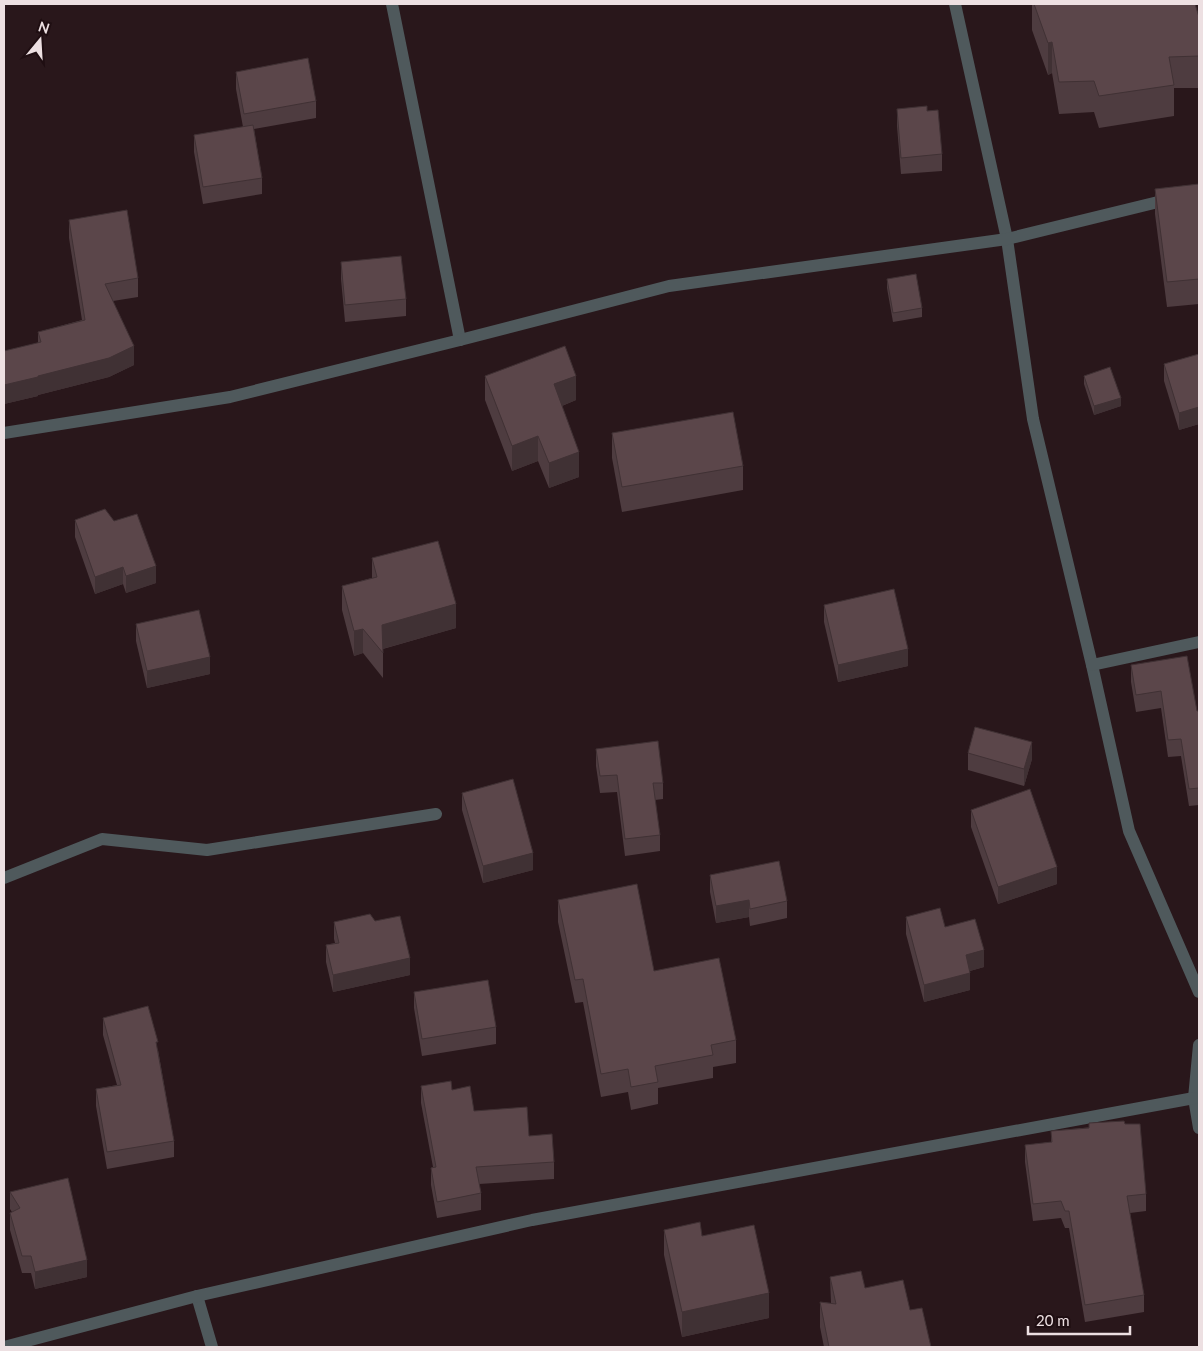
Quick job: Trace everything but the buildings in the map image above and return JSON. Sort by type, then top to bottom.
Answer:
[{"type":"street","points":[[392,4],[460,340]]},
{"type":"street","points":[[956,4],[1007,239],[1033,419],[1092,665],[1129,832],[1199,992]]},
{"type":"street","points":[[4,433],[230,397],[669,286],[1007,239],[1199,192]]},
{"type":"street","points":[[1092,665],[1199,642]]},
{"type":"street","points":[[4,878],[102,839],[207,850],[436,814]]},
{"type":"street","points":[[1199,1046],[1194,1098],[1199,1128]]},
{"type":"street","points":[[4,1347],[197,1296],[532,1220],[1194,1098]]},
{"type":"street","points":[[197,1296],[212,1347]]}]
